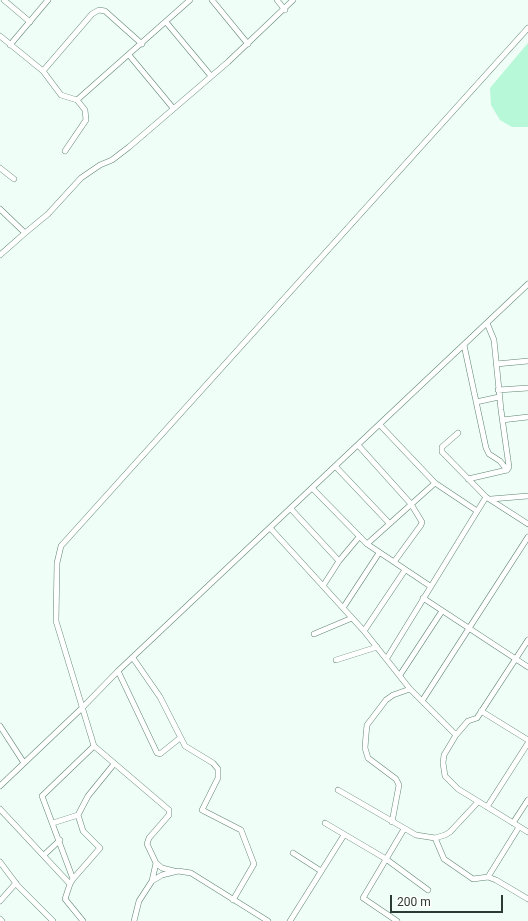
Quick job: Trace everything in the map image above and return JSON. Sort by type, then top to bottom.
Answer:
[{"type":"street","points":[[4,0],[30,22]]},
{"type":"street","points":[[10,45],[48,0]]},
{"type":"street","points":[[77,100],[190,0]]},
{"type":"street","points":[[212,0],[248,44]]},
{"type":"street","points":[[277,0],[285,10]]},
{"type":"street","points":[[0,255],[48,214],[81,178],[129,148],[248,44],[294,0]]},
{"type":"street","points":[[43,70],[92,14],[99,10],[105,12],[142,44]]},
{"type":"street","points":[[166,22],[211,76]]},
{"type":"street","points":[[268,921],[191,873],[162,868],[156,863],[148,841],[169,814],[169,810],[94,746],[56,621],[57,563],[62,546],[528,28]]},
{"type":"street","points":[[0,36],[43,70],[61,95],[77,100],[85,110],[86,120],[65,150]]},
{"type":"street","points":[[129,55],[173,108]]},
{"type":"street","points":[[0,168],[14,179]]},
{"type":"street","points":[[0,209],[25,233]]},
{"type":"street","points":[[0,786],[82,708],[118,671],[271,529],[528,284]]},
{"type":"street","points":[[522,290],[528,294]]},
{"type":"street","points":[[487,323],[494,340],[498,390],[509,467],[508,470]]},
{"type":"street","points":[[464,345],[489,454],[500,461],[508,470]]},
{"type":"street","points":[[496,364],[528,361]]},
{"type":"street","points":[[498,390],[528,388]]},
{"type":"street","points":[[476,402],[499,397]]},
{"type":"street","points":[[502,420],[528,417]]},
{"type":"street","points":[[380,425],[435,483],[477,511]]},
{"type":"street","points":[[458,433],[442,447],[441,450],[488,498],[528,524]]},
{"type":"street","points":[[358,445],[411,504],[421,519],[421,525],[394,562]]},
{"type":"street","points":[[336,467],[389,523]]},
{"type":"street","points":[[468,479],[508,470]]},
{"type":"street","points":[[367,544],[435,483]]},
{"type":"street","points":[[313,489],[367,544],[430,586]]},
{"type":"street","points":[[386,658],[477,511],[488,498],[528,496]]},
{"type":"street","points":[[291,509],[339,561]]},
{"type":"street","points":[[271,529],[364,630],[400,674],[410,689],[456,735]]},
{"type":"street","points":[[323,586],[339,561],[359,537]]},
{"type":"street","points":[[422,701],[528,537]]},
{"type":"street","points":[[343,608],[379,553]]},
{"type":"street","points":[[364,630],[405,570]]},
{"type":"street","points":[[423,598],[528,667]]},
{"type":"street","points":[[400,674],[442,611]]},
{"type":"street","points":[[314,634],[352,618]]},
{"type":"street","points":[[528,640],[477,718],[468,721],[456,735],[444,755],[443,763],[445,776],[458,789],[528,832]]},
{"type":"street","points":[[336,660],[377,647]]},
{"type":"street","points":[[133,658],[160,697],[185,746],[213,763],[218,769],[218,778],[202,810],[241,830],[254,864],[233,900]]},
{"type":"street","points":[[118,671],[157,753],[160,754],[180,738]]},
{"type":"street","points":[[392,822],[399,785],[396,779],[368,758],[365,748],[367,725],[392,694],[410,689]]},
{"type":"street","points":[[481,711],[528,740]]},
{"type":"street","points":[[0,726],[24,763]]},
{"type":"street","points":[[487,807],[528,743]]},
{"type":"street","points":[[72,881],[60,840],[42,794],[94,746]]},
{"type":"street","points":[[53,823],[78,815],[88,796],[114,764]]},
{"type":"street","points":[[338,790],[404,829],[420,836],[435,838],[450,832],[478,802]]},
{"type":"street","points":[[513,823],[528,800]]},
{"type":"street","points":[[0,809],[44,855],[72,881]]},
{"type":"street","points":[[78,815],[83,831],[100,848],[72,881],[65,899],[83,921]]},
{"type":"street","points":[[325,823],[386,859],[428,890]]},
{"type":"street","points":[[488,878],[520,828],[528,825]]},
{"type":"street","points":[[396,921],[363,898],[404,829]]},
{"type":"street","points":[[290,921],[344,835]]},
{"type":"street","points":[[435,838],[444,859],[473,879],[488,878],[496,880],[528,899]]},
{"type":"street","points":[[44,855],[60,840]]},
{"type":"street","points":[[293,853],[321,871]]},
{"type":"street","points":[[0,862],[16,883],[53,921]]},
{"type":"street","points":[[134,921],[139,901],[152,881],[156,863]]},
{"type":"street","points":[[152,881],[174,871]]},
{"type":"street","points":[[0,901],[16,883]]},
{"type":"green space","points":[[528,43],[528,127],[512,127],[500,120],[491,105],[490,88]]}]
